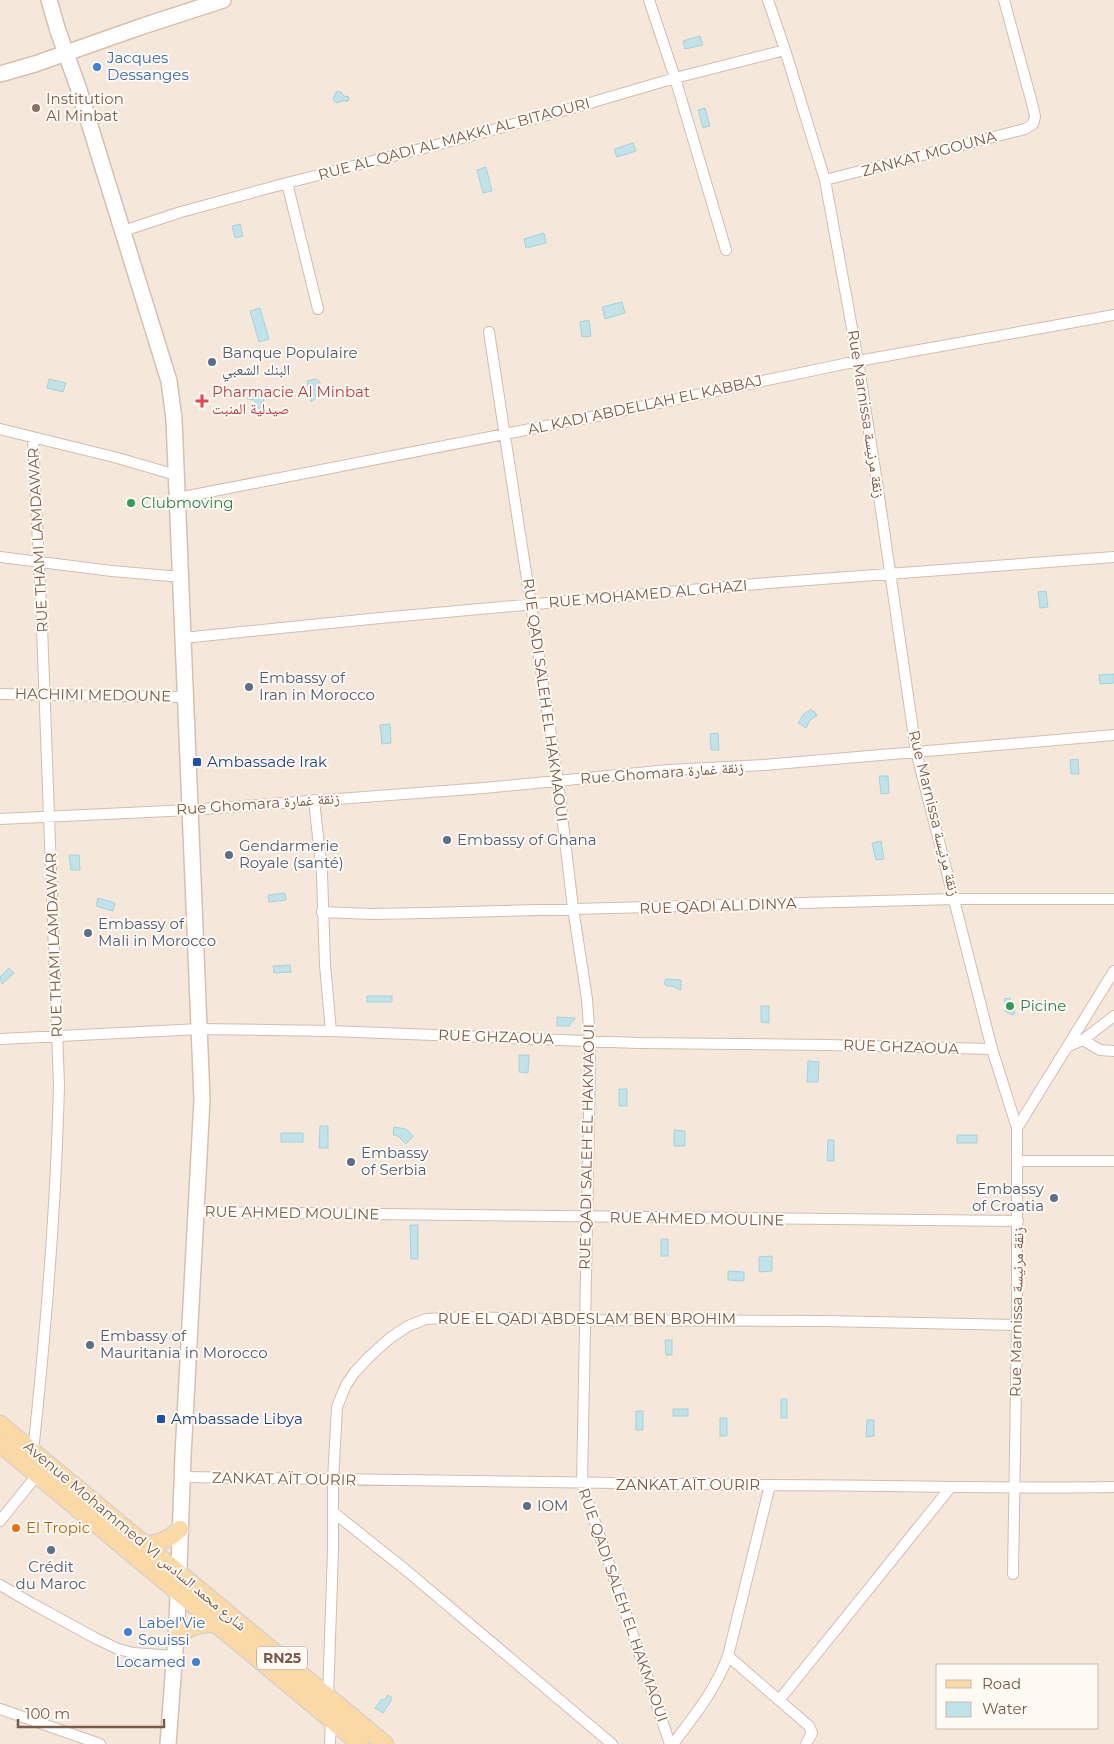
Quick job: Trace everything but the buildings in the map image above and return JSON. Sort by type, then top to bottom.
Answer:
[{"type":"main road","points":[[49,0],[123,231],[171,394],[174,419],[202,1099],[182,1477],[176,1638],[168,1744]]},
{"type":"main road","points":[[0,74],[66,54],[223,0]]},
{"type":"main road","name":"Avenue Mohammed VI شارع محمد السادس","points":[[0,1424],[385,1744]]},
{"type":"main road","name":"RN25","points":[[0,1444],[37,1475]]},
{"type":"main road","name":"Avenue Mohammed VI شارع محمد السادس","points":[[37,1475],[360,1744]]},
{"type":"main road","points":[[145,1544],[166,1540],[180,1529]]},
{"type":"main road","points":[[176,1638],[191,1627],[202,1624],[215,1624]]},
{"type":"street","points":[[649,0],[675,78],[726,250]]},
{"type":"street","name":"Rue Marnissa زنقة مرنيسة","points":[[768,0],[825,180],[858,361],[916,751],[992,1049],[1017,1128],[1018,1325],[1013,1574]]},
{"type":"street","name":"ZANKAT MGOUNA","points":[[825,180],[1025,129],[1032,124],[1034,117],[1033,107],[1004,0]]},
{"type":"street","name":"RUE AL QADI AL MAKKI AL BITAOURI","points":[[123,231],[181,212],[286,183],[387,158],[566,110],[675,78],[785,50]]},
{"type":"street","points":[[286,183],[318,309]]},
{"type":"street","name":"AL KADI ABDELLAH EL KABBAJ","points":[[178,498],[505,434],[858,361],[1114,315]]},
{"type":"street","name":"RUE QADI SALEH EL HAKMAOUI","points":[[489,332],[558,780],[572,908],[586,999],[590,1041],[582,1484],[671,1744]]},
{"type":"street","points":[[0,429],[114,457],[176,475]]},
{"type":"street","name":"RUE THAMI LAMDAWAR","points":[[33,438],[45,694],[59,1085],[58,1138],[43,1354],[33,1452]]},
{"type":"street","points":[[0,557],[112,571],[181,577]]},
{"type":"street","name":"RUE MOHAMED AL GHAZI","points":[[184,638],[380,618],[768,583],[1114,557]]},
{"type":"street","name":"HACHIMI MEDOUNE","points":[[0,694],[186,697]]},
{"type":"street","name":"Rue Ghomara زنقة غمارة","points":[[0,819],[190,810],[484,788],[558,780],[1114,735]]},
{"type":"street","points":[[314,800],[322,874],[325,965],[331,1031]]},
{"type":"street","name":"RUE QADI ALI DINYA","points":[[322,912],[372,914],[955,899],[1114,899]]},
{"type":"street","points":[[1017,1128],[1114,971]]},
{"type":"street","points":[[1069,1046],[1083,1040],[1114,1016]]},
{"type":"street","name":"RUE GHZAOUA","points":[[0,1039],[200,1029],[331,1031],[590,1041],[992,1049]]},
{"type":"street","points":[[1083,1040],[1100,1050],[1114,1051]]},
{"type":"street","points":[[1018,1161],[1114,1161]]},
{"type":"street","name":"RUE AHMED MOULINE","points":[[197,1212],[1018,1221]]},
{"type":"street","name":"RUE EL QADI ABDESLAM BEN BROHIM","points":[[328,1696],[334,1551],[333,1480],[337,1407],[355,1372],[368,1357],[390,1338],[408,1326],[426,1319],[440,1317],[1018,1325]]},
{"type":"street","points":[[0,1521],[37,1475]]},
{"type":"street","name":"ZANKAT AÏT OURIR","points":[[182,1477],[950,1488],[1114,1486]]},
{"type":"street","points":[[671,1744],[710,1694],[722,1673],[728,1656],[770,1485]]},
{"type":"street","points":[[780,1700],[950,1488]]},
{"type":"street","points":[[333,1512],[407,1571],[612,1744]]},
{"type":"street","points":[[0,1584],[30,1603],[118,1649],[134,1654],[174,1656]]},
{"type":"street","points":[[728,1656],[809,1726],[812,1733],[806,1744]]},
{"type":"street","points":[[0,1709],[86,1742],[100,1744]]},
{"type":"street","points":[[330,1744],[331,1720]]},
{"type":"shaded area","points":[[0,0],[1114,0],[1114,1744],[0,1744]]},
{"type":"water","points":[[700,36],[703,45],[685,49],[683,41]]},
{"type":"water","points":[[336,92],[341,92],[344,96],[349,97],[348,101],[336,103],[333,99]]},
{"type":"water","points":[[705,108],[710,126],[703,128],[698,110]]},
{"type":"water","points":[[633,143],[636,151],[617,157],[614,149]]},
{"type":"water","points":[[486,167],[492,191],[483,193],[477,170]]},
{"type":"water","points":[[240,224],[243,236],[235,238],[232,226]]},
{"type":"water","points":[[544,233],[546,243],[526,248],[524,239]]},
{"type":"water","points":[[622,302],[625,313],[605,319],[602,307]]},
{"type":"water","points":[[260,308],[269,339],[259,342],[250,311]]},
{"type":"water","points":[[589,320],[591,336],[582,337],[580,322]]},
{"type":"water","points":[[49,379],[66,383],[63,392],[47,388]]},
{"type":"water","points":[[316,379],[320,382],[320,394],[311,402],[307,381]]},
{"type":"water","points":[[248,390],[262,390],[265,408],[259,410],[254,400],[247,399]]},
{"type":"water","points":[[1046,591],[1048,607],[1040,608],[1038,592]]},
{"type":"water","points":[[1114,674],[1114,683],[1100,684],[1099,675]]},
{"type":"water","points":[[811,709],[817,716],[810,720],[806,728],[798,723],[803,715]]},
{"type":"water","points":[[390,724],[391,743],[382,744],[380,725]]},
{"type":"water","points":[[718,733],[719,750],[711,750],[710,734]]},
{"type":"water","points":[[1078,759],[1079,774],[1071,774],[1070,760]]},
{"type":"water","points":[[879,776],[888,776],[889,793],[881,794]]},
{"type":"water","points":[[881,841],[884,859],[876,860],[872,843]]},
{"type":"water","points":[[69,855],[79,855],[80,870],[71,870]]},
{"type":"water","points":[[285,893],[286,900],[269,902],[268,895]]},
{"type":"water","points":[[98,898],[115,903],[113,911],[96,906]]},
{"type":"water","points":[[290,965],[291,972],[274,973],[273,966]]},
{"type":"water","points":[[9,968],[14,973],[2,984],[0,977]]},
{"type":"water","points":[[666,979],[681,980],[681,990],[672,986],[666,986],[664,983]]},
{"type":"water","points":[[367,996],[392,996],[392,1002],[367,1002]]},
{"type":"water","name":"Picine","points":[[1010,998],[1015,1014],[1012,1015],[1005,1011],[1007,1008],[1004,999]]},
{"type":"water","points":[[761,1006],[769,1006],[769,1023],[761,1022]]},
{"type":"water","points":[[557,1017],[575,1019],[570,1026],[557,1026]]},
{"type":"water","points":[[519,1055],[529,1055],[528,1073],[519,1072]]},
{"type":"water","points":[[808,1061],[819,1062],[818,1082],[807,1082]]},
{"type":"water","points":[[619,1089],[627,1089],[627,1106],[619,1106]]},
{"type":"water","points":[[320,1126],[328,1126],[328,1148],[319,1148]]},
{"type":"water","points":[[394,1127],[406,1129],[413,1136],[406,1144],[398,1136],[393,1135]]},
{"type":"water","points":[[674,1130],[685,1131],[685,1146],[674,1146]]},
{"type":"water","points":[[281,1133],[303,1133],[303,1142],[281,1142]]},
{"type":"water","points":[[957,1135],[977,1135],[977,1143],[957,1143]]},
{"type":"water","points":[[828,1140],[834,1140],[834,1161],[827,1161]]},
{"type":"water","points":[[410,1225],[418,1225],[418,1259],[411,1259]]},
{"type":"water","points":[[661,1239],[668,1239],[668,1256],[661,1256]]},
{"type":"water","points":[[772,1256],[772,1271],[759,1272],[759,1257]]},
{"type":"water","points":[[728,1271],[744,1272],[744,1281],[728,1280]]},
{"type":"water","points":[[665,1340],[672,1340],[672,1355],[666,1355]]},
{"type":"water","points":[[781,1399],[787,1399],[787,1418],[781,1418]]},
{"type":"water","points":[[673,1409],[688,1409],[688,1416],[673,1416]]},
{"type":"water","points":[[636,1411],[643,1411],[643,1430],[636,1430]]},
{"type":"water","points":[[720,1418],[727,1418],[727,1436],[720,1436]]},
{"type":"water","points":[[867,1420],[874,1420],[874,1436],[866,1437]]},
{"type":"water","points":[[388,1695],[392,1699],[383,1713],[375,1708]]},
{"type":"place","name":"Jacques Dessanges","points":[[97,67]]},
{"type":"place","name":"Institution Al Minbat","points":[[36,108]]},
{"type":"place","name":"Banque Populaire البنك الشعبي","points":[[212,362]]},
{"type":"place","name":"Pharmacie Al Minbat صيدلية المنبت","points":[[202,401]]},
{"type":"place","name":"Clubmoving","points":[[131,503]]},
{"type":"place","name":"Embassy of Iran in Morocco","points":[[249,687]]},
{"type":"place","name":"Ambassade Irak","points":[[197,762]]},
{"type":"place","name":"Embassy of Ghana","points":[[447,840]]},
{"type":"place","name":"Gendarmerie Royale (santé)","points":[[229,855]]},
{"type":"place","name":"Embassy of Mali in Morocco","points":[[88,933]]},
{"type":"place","name":"Picine","points":[[1010,1006]]},
{"type":"place","name":"Embassy of Serbia","points":[[351,1162]]},
{"type":"place","name":"Embassy of Croatia","points":[[1054,1198]]},
{"type":"place","name":"Embassy of Mauritania in Morocco","points":[[90,1345]]},
{"type":"place","name":"Ambassade Libya","points":[[161,1419]]},
{"type":"place","name":"IOM","points":[[527,1506]]},
{"type":"place","name":"El Tropic","points":[[16,1528]]},
{"type":"place","name":"Crédit du Maroc","points":[[51,1550]]},
{"type":"place","name":"Label'Vie Souissi","points":[[128,1632]]},
{"type":"place","name":"Locamed","points":[[196,1662]]}]
